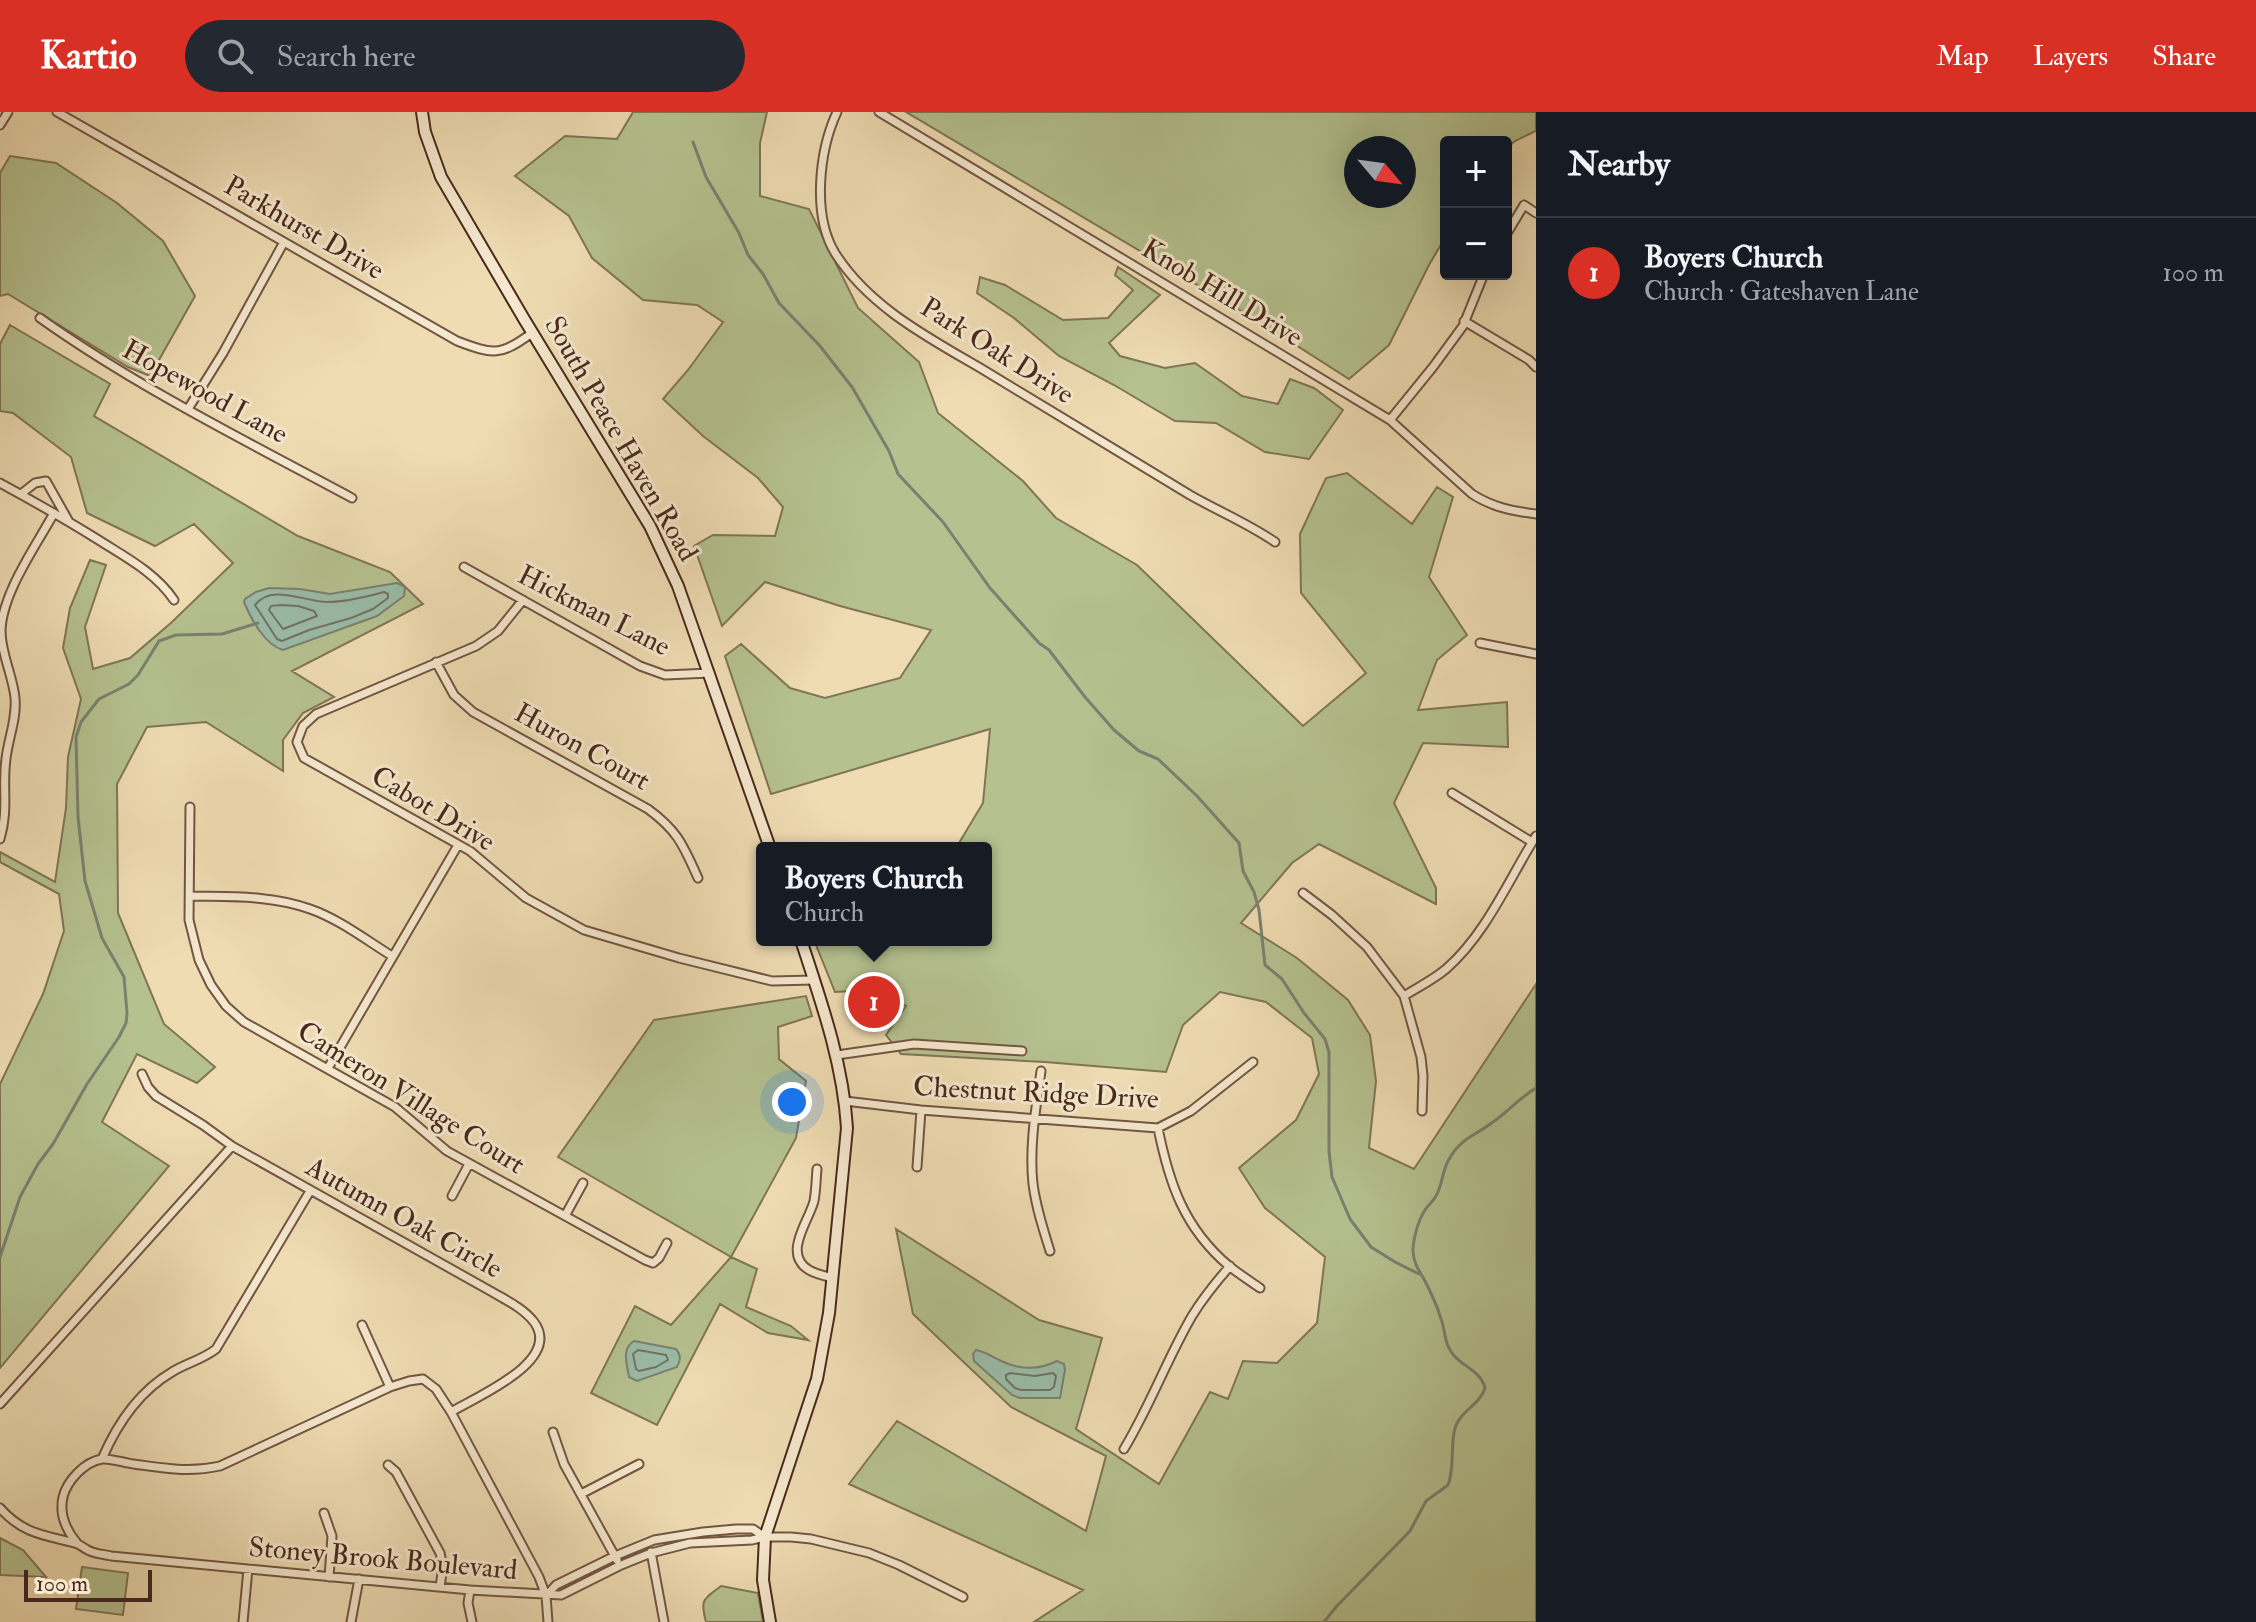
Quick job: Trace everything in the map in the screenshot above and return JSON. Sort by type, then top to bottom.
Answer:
[{"type":"main road","name":"South Peace Haven Road","points":[[422,112],[425,132],[441,177],[650,526],[678,586],[768,842]]},
{"type":"main road","points":[[770,1622],[763,1580],[765,1537],[817,1379],[829,1313],[847,1128],[837,1055],[803,946]]},
{"type":"street","points":[[0,125],[8,112]]},
{"type":"street","name":"Parkhurst Drive","points":[[57,112],[457,341],[485,352],[505,351],[532,333]]},
{"type":"street","name":"Park Oak Drive","points":[[837,112],[822,157],[821,202],[833,250],[852,277],[874,299],[927,337],[1214,509],[1275,542]]},
{"type":"street","name":"Knob Hill Drive","points":[[879,112],[1390,420],[1487,504],[1536,514]]},
{"type":"street","points":[[1512,225],[1524,205],[1536,213]]},
{"type":"street","points":[[188,409],[223,353],[284,242]]},
{"type":"street","points":[[1390,420],[1433,367],[1464,321],[1481,280]]},
{"type":"street","name":"Hopewood Lane","points":[[40,318],[80,347],[352,498]]},
{"type":"street","points":[[1464,321],[1536,367]]},
{"type":"street","points":[[21,494],[35,483],[46,481],[69,522]]},
{"type":"street","points":[[0,483],[145,569],[165,586],[174,600]]},
{"type":"street","points":[[0,839],[6,820],[3,756],[13,726],[15,699],[1,632],[10,596],[54,513]]},
{"type":"street","name":"Hickman Lane","points":[[464,567],[640,666],[665,675],[710,673]]},
{"type":"street","name":"Cabot Drive","points":[[523,600],[508,621],[488,639],[316,714],[303,726],[297,742],[304,758],[470,851],[526,898],[584,930],[753,977],[772,981],[814,980]]},
{"type":"street","points":[[1480,643],[1536,654]]},
{"type":"street","name":"Huron Court","points":[[436,662],[454,695],[473,712],[666,822],[680,837],[698,878]]},
{"type":"street","points":[[1404,996],[1445,970],[1462,953],[1480,930],[1534,839],[1452,793]]},
{"type":"street","name":"Cameron Village Court","points":[[190,807],[189,920],[199,960],[226,1006],[262,1033],[395,1107],[429,1138],[469,1164],[565,1216],[653,1263],[667,1243]]},
{"type":"street","points":[[328,1068],[458,845]]},
{"type":"street","points":[[1303,893],[1367,947],[1404,996],[1421,1057],[1422,1111]]},
{"type":"street","points":[[191,896],[254,897],[309,908],[392,956]]},
{"type":"street","points":[[837,1055],[914,1044],[1022,1051]]},
{"type":"street","name":"Chestnut Ridge Drive","points":[[845,1101],[921,1110],[1158,1128],[1191,1111],[1253,1062]]},
{"type":"street","points":[[1041,1071],[1032,1152],[1033,1183],[1050,1251]]},
{"type":"street","name":"Autumn Oak Circle","points":[[142,1074],[156,1096],[232,1146],[506,1300],[529,1316],[538,1328],[536,1354],[530,1363],[451,1412]]},
{"type":"street","points":[[917,1167],[921,1110]]},
{"type":"street","points":[[1158,1128],[1167,1169],[1178,1199],[1199,1232],[1230,1266],[1260,1288]]},
{"type":"street","points":[[0,1404],[232,1146]]},
{"type":"street","points":[[452,1196],[469,1164]]},
{"type":"street","points":[[817,1169],[814,1201],[798,1241],[797,1252],[808,1269],[833,1278]]},
{"type":"street","points":[[565,1216],[583,1183]]},
{"type":"street","points":[[102,1459],[120,1422],[148,1390],[174,1370],[197,1362],[216,1349],[310,1191]]},
{"type":"street","points":[[1124,1449],[1191,1319],[1230,1266]]},
{"type":"street","points":[[362,1325],[390,1387]]},
{"type":"street","points":[[77,1543],[64,1522],[63,1497],[71,1480],[86,1466],[102,1459],[190,1471],[220,1466],[390,1387],[423,1379],[436,1389],[451,1412],[539,1577],[546,1596],[548,1622]]},
{"type":"street","points":[[553,1432],[564,1464],[619,1566]]},
{"type":"street","points":[[581,1494],[639,1464]]},
{"type":"street","points":[[388,1465],[396,1472],[440,1553],[443,1566],[440,1587]]},
{"type":"street","name":"Stoney Brook Boulevard","points":[[0,1508],[22,1528],[111,1556],[546,1596],[561,1595],[651,1553],[690,1543],[765,1537]]},
{"type":"street","points":[[324,1513],[332,1536],[329,1577]]},
{"type":"street","points":[[546,1596],[556,1585],[648,1542],[672,1536],[753,1529],[765,1537],[811,1539],[869,1553],[963,1597]]},
{"type":"street","points":[[648,1542],[664,1622]]},
{"type":"street","points":[[243,1622],[248,1569]]},
{"type":"street","points":[[351,1622],[359,1579]]},
{"type":"street","points":[[470,1590],[468,1603],[472,1622]]},
{"type":"shaded area","points":[[633,112],[767,112],[760,143],[760,196],[809,209],[858,308],[919,362],[938,413],[1023,481],[1056,518],[1137,565],[1303,726],[1366,673],[1301,593],[1300,534],[1326,478],[1347,473],[1412,524],[1437,487],[1453,497],[1429,577],[1467,635],[1437,660],[1418,710],[1507,702],[1508,747],[1423,743],[1394,803],[1436,888],[1436,904],[1319,844],[1292,863],[1241,923],[1297,958],[1348,1000],[1370,1035],[1376,1081],[1369,1148],[1414,1169],[1536,984],[1536,1622],[1034,1622],[1083,1590],[849,1484],[897,1421],[1086,1531],[1106,1456],[1011,1407],[913,1314],[896,1229],[1039,1320],[1102,1338],[1076,1429],[1159,1484],[1210,1392],[1228,1399],[1243,1361],[1277,1363],[1317,1323],[1325,1257],[1265,1208],[1239,1168],[1296,1120],[1319,1074],[1312,1038],[1266,1002],[1220,992],[1183,1025],[1166,1072],[901,1054],[886,1035],[906,1006],[874,990],[835,992],[816,946],[992,946],[992,842],[960,842],[983,803],[990,729],[771,794],[725,656],[741,644],[790,688],[825,698],[900,678],[931,630],[765,582],[722,626],[694,546],[713,535],[775,536],[783,507],[758,478],[703,436],[663,399],[723,322],[697,305],[643,300],[592,258],[569,216],[515,176],[565,136],[617,139]]},
{"type":"shaded area","points":[[906,112],[1536,112],[1536,131],[1512,144],[1512,136],[1440,136],[1440,246],[1389,345],[1349,379],[1263,324]]},
{"type":"shaded area","points":[[10,156],[56,163],[117,203],[163,241],[195,296],[150,376],[128,367],[8,294],[0,296],[0,173]]},
{"type":"shaded area","points":[[1118,267],[1160,295],[1109,343],[1120,356],[1165,368],[1195,363],[1242,396],[1278,404],[1290,379],[1314,388],[1343,410],[1309,459],[1265,452],[1216,423],[1175,421],[1059,356],[1014,318],[977,293],[980,277],[1005,285],[1063,320],[1108,318],[1133,290],[1115,275]]},
{"type":"shaded area","points":[[10,325],[110,384],[94,416],[298,536],[390,572],[423,604],[292,671],[334,697],[303,713],[283,740],[283,771],[206,722],[147,727],[117,784],[118,913],[164,1024],[215,1067],[197,1083],[137,1054],[102,1122],[169,1166],[0,1368],[0,1084],[43,994],[64,931],[59,894],[0,862],[0,852],[55,882],[66,808],[68,757],[81,699],[63,648],[70,608],[90,560],[106,565],[85,627],[93,669],[130,658],[233,563],[194,524],[155,546],[87,513],[71,457],[13,413],[0,411],[0,344]]},
{"type":"shaded area","points":[[806,996],[812,1016],[778,1027],[779,1059],[806,1081],[796,1138],[731,1257],[558,1157],[654,1020]]},
{"type":"shaded area","points":[[731,1257],[757,1269],[746,1307],[791,1326],[808,1340],[768,1333],[720,1304],[657,1425],[591,1393],[635,1306],[671,1325]]},
{"type":"shaded area","points":[[0,1538],[23,1550],[46,1577],[0,1575]]},
{"type":"shaded area","points":[[82,1567],[128,1573],[123,1615],[76,1609]]},
{"type":"shaded area","points":[[721,1586],[758,1593],[763,1622],[706,1622],[704,1601]]},
{"type":"water","points":[[397,583],[405,587],[404,596],[377,616],[283,650],[265,637],[244,602],[256,592],[269,588],[330,594]]},
{"type":"water","points":[[634,1341],[676,1349],[680,1358],[677,1367],[637,1381],[629,1377],[626,1352]]},
{"type":"water","points":[[976,1350],[1025,1368],[1057,1361],[1064,1364],[1060,1398],[1020,1398],[1012,1395],[974,1361]]},
{"type":"waterway","points":[[693,142],[706,177],[739,233],[748,255],[779,303],[820,346],[852,387],[889,451],[898,474],[943,522],[990,588],[1039,643],[1049,650],[1114,730],[1139,751],[1158,759],[1239,843],[1243,871],[1259,910],[1265,965],[1282,979],[1325,1039],[1329,1052],[1332,1177],[1350,1219],[1371,1247],[1419,1274]]},
{"type":"waterway","points":[[0,1257],[20,1197],[126,1023],[124,977],[102,938],[85,881],[78,817],[76,737],[81,722],[99,699],[129,684],[138,675],[159,641],[176,635],[222,634],[258,623]]},
{"type":"waterway","points":[[1324,1622],[1410,1531],[1426,1501],[1448,1485],[1455,1428],[1485,1388],[1478,1376],[1457,1359],[1447,1345],[1437,1306],[1415,1261],[1415,1236],[1422,1214],[1435,1198],[1448,1161],[1458,1147],[1536,1088]]},
{"type":"place","name":"Boyers Church","points":[[874,1002]]}]
